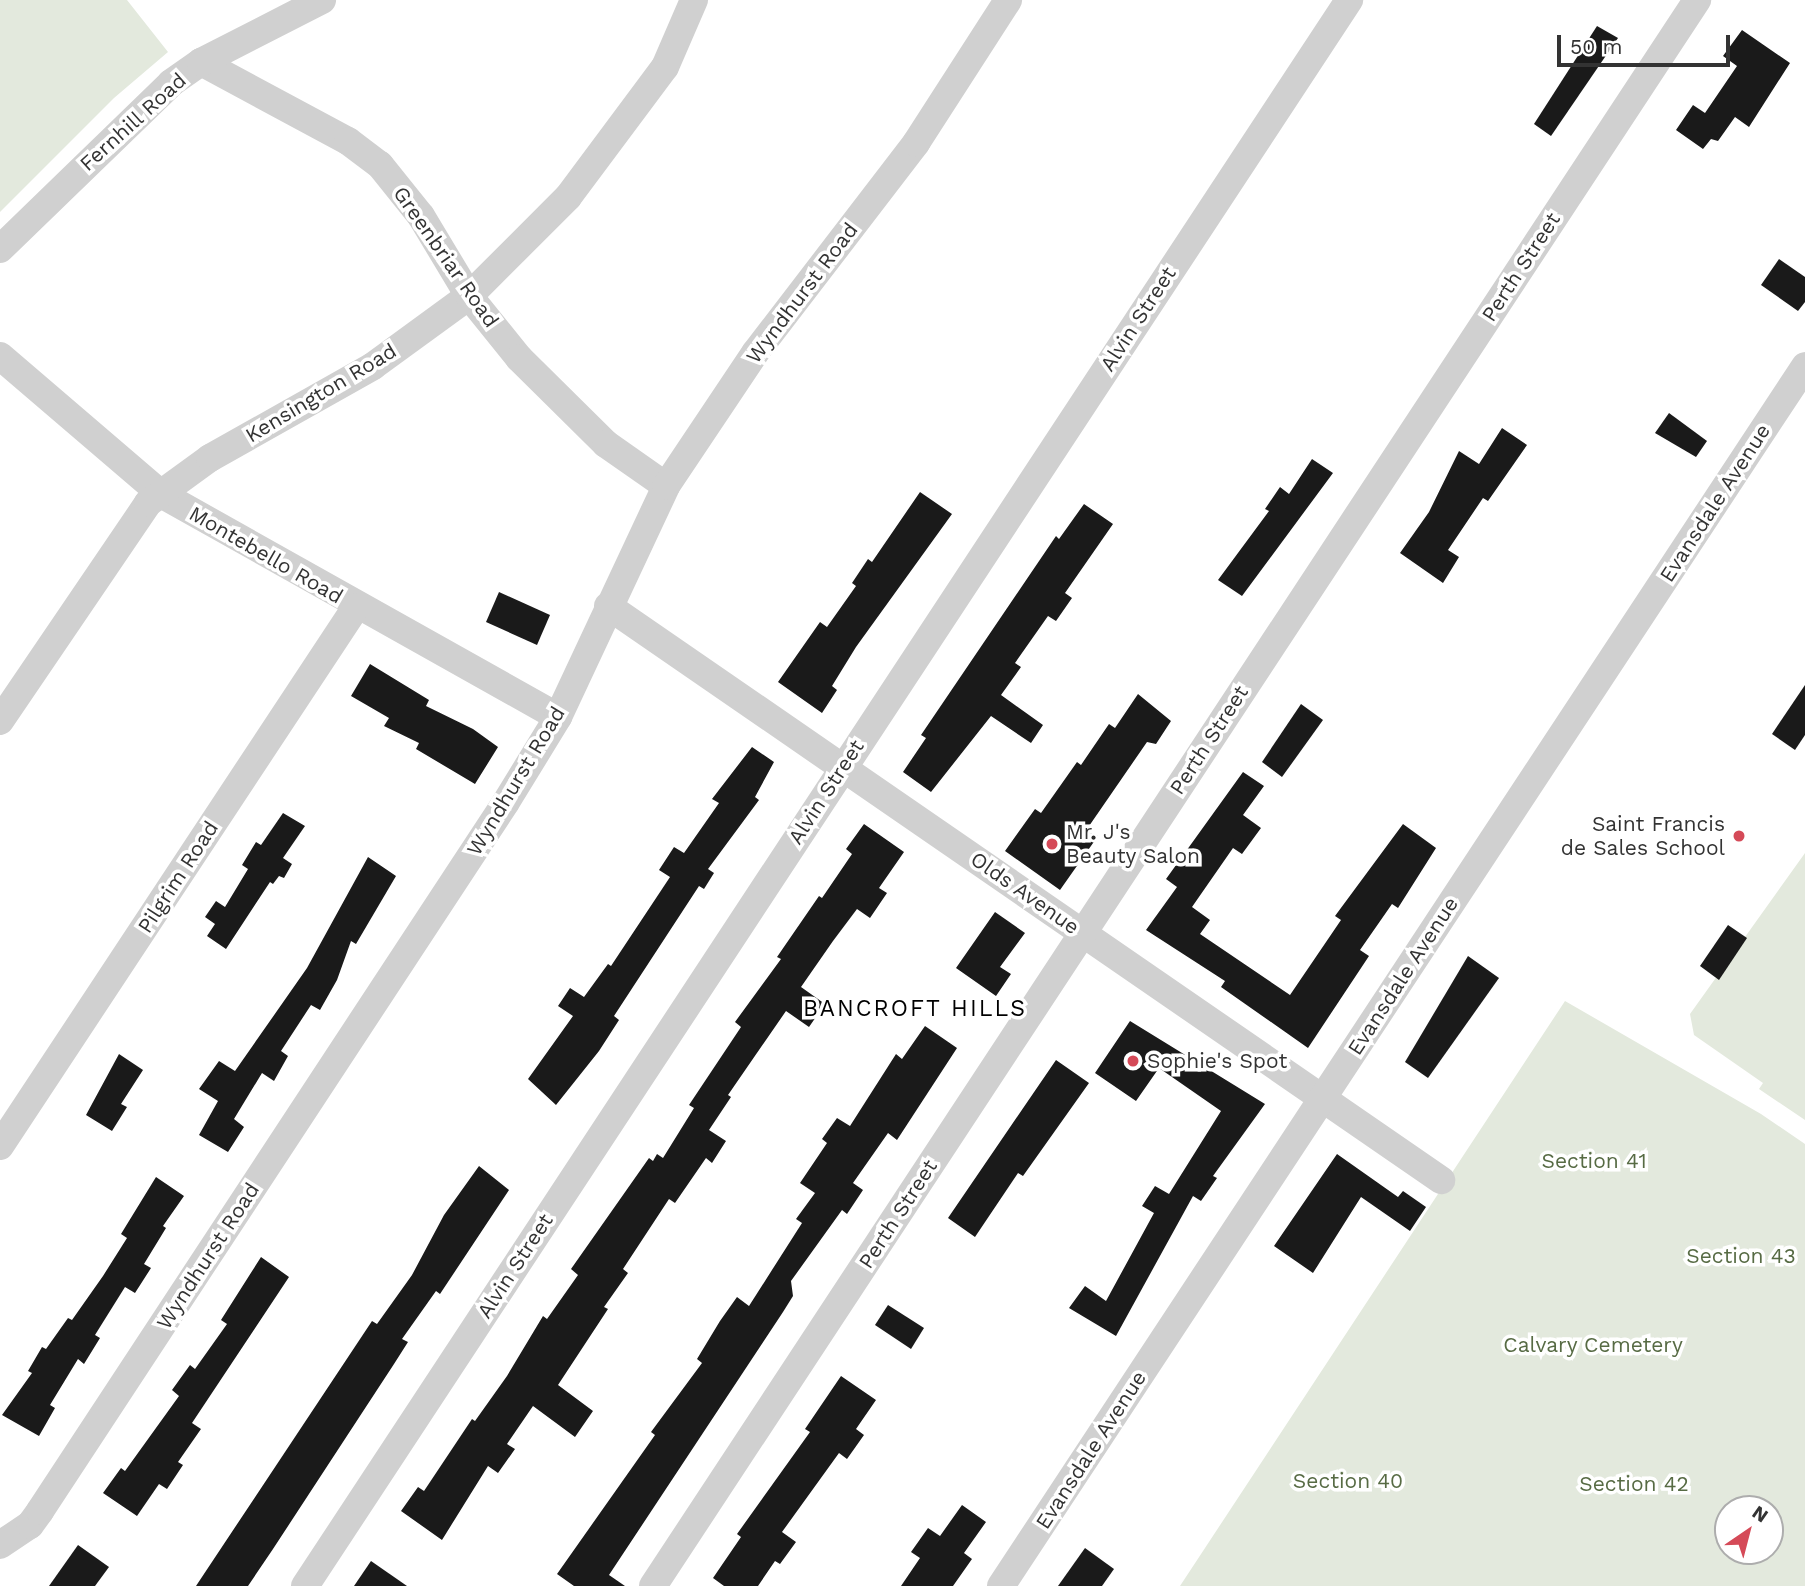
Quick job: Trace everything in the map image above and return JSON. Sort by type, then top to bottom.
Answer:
[{"type":"street","name":"Fernhill Road","points":[[0,249],[139,112],[201,62],[322,0]]},
{"type":"street","name":"Kensington Road","points":[[0,721],[148,503],[210,458],[373,366],[469,296],[568,197],[666,67],[694,0]]},
{"type":"street","name":"Wyndhurst Road","points":[[4,1540],[30,1525],[46,1502],[558,717],[666,486],[755,353],[916,143],[1008,0]]},
{"type":"street","name":"Alvin Street","points":[[305,1586],[1349,0]]},
{"type":"street","name":"Perth Street","points":[[653,1586],[1697,0]]},
{"type":"street","name":"Greenbriar Road","points":[[201,62],[348,141],[380,165],[421,216],[469,296],[545,386],[606,444],[666,486]]},
{"type":"street","name":"Montebello Road","points":[[0,356],[161,494],[356,607],[558,717]]},
{"type":"street","name":"Evansdale Avenue","points":[[1001,1586],[1805,366]]},
{"type":"street","name":"Olds Avenue","points":[[608,606],[1441,1180]]},
{"type":"street","name":"Pilgrim Road","points":[[0,1146],[356,607]]},
{"type":"green space","points":[[0,0],[127,0],[168,52],[114,98],[0,212]]},
{"type":"green space","points":[[1805,853],[1805,1120],[1759,1089],[1763,1083],[1694,1035],[1690,1014]]},
{"type":"green space","name":"Calvary Cemetery","points":[[1565,1001],[1761,1114],[1805,1144],[1805,1586],[1180,1586]]},
{"type":"building","points":[[1597,26],[1618,38],[1551,136],[1534,124]]},
{"type":"building","points":[[1742,30],[1790,63],[1749,127],[1735,117],[1718,141],[1711,139],[1703,149],[1676,130],[1693,105],[1705,113],[1737,66],[1723,56]]},
{"type":"building","points":[[1779,259],[1805,277],[1805,302],[1798,311],[1761,285]]},
{"type":"building","points":[[1669,413],[1707,441],[1696,457],[1655,433]]},
{"type":"building","points":[[1502,428],[1527,445],[1488,501],[1483,498],[1448,550],[1459,557],[1443,583],[1400,553],[1429,512],[1459,451],[1479,464]]},
{"type":"building","points":[[1312,459],[1333,473],[1242,596],[1218,580],[1269,511],[1265,509],[1280,487],[1289,494]]},
{"type":"building","points":[[920,492],[952,514],[856,647],[832,686],[837,690],[822,713],[778,682],[820,622],[827,627],[856,586],[852,583],[868,559],[872,562]]},
{"type":"building","points":[[1084,504],[1113,524],[1065,593],[1072,598],[1056,621],[1048,616],[1015,663],[1021,667],[1001,695],[1043,725],[1031,743],[991,716],[931,792],[903,772],[926,738],[921,735],[1056,536],[1059,539]]},
{"type":"building","points":[[499,592],[550,615],[537,645],[486,622]]},
{"type":"building","points":[[370,664],[429,700],[426,706],[473,729],[498,747],[475,784],[416,749],[419,743],[384,726],[389,718],[351,696]]},
{"type":"building","points":[[1805,685],[1805,735],[1795,750],[1772,734]]},
{"type":"building","points":[[1138,694],[1171,721],[1156,744],[1147,742],[1087,829],[1098,836],[1060,890],[1005,851],[1035,809],[1041,813],[1077,762],[1081,765],[1109,724],[1115,728]]},
{"type":"building","points":[[1301,704],[1323,720],[1282,777],[1262,762]]},
{"type":"building","points":[[752,747],[774,762],[755,797],[759,800],[708,869],[714,873],[704,889],[699,886],[614,1016],[619,1020],[599,1051],[556,1105],[528,1079],[573,1016],[558,1006],[570,988],[584,997],[608,964],[611,966],[670,877],[659,870],[674,847],[684,853],[719,803],[712,799]]},
{"type":"building","points":[[1243,772],[1264,786],[1243,815],[1261,828],[1242,854],[1233,848],[1192,907],[1210,920],[1200,934],[1290,995],[1341,920],[1335,916],[1403,824],[1436,848],[1398,908],[1392,904],[1360,950],[1369,956],[1308,1048],[1221,987],[1225,981],[1146,930],[1177,887],[1166,879]]},
{"type":"building","points":[[283,813],[305,826],[283,858],[292,864],[284,878],[279,876],[273,884],[270,882],[226,949],[207,936],[215,924],[205,917],[216,901],[225,907],[248,869],[242,865],[256,842],[261,845]]},
{"type":"building","points":[[864,824],[904,852],[879,888],[887,893],[870,918],[857,909],[833,941],[801,987],[825,1004],[809,1027],[786,1011],[728,1095],[731,1097],[709,1130],[726,1141],[712,1163],[706,1158],[675,1203],[669,1199],[623,1269],[628,1273],[604,1307],[608,1309],[558,1385],[593,1411],[575,1437],[533,1406],[507,1444],[515,1449],[498,1473],[488,1466],[442,1540],[401,1511],[418,1487],[424,1491],[472,1419],[475,1421],[507,1376],[543,1316],[547,1319],[578,1275],[571,1269],[649,1158],[653,1161],[657,1154],[663,1158],[694,1108],[689,1105],[741,1027],[735,1022],[781,959],[777,957],[819,896],[822,898],[852,854],[846,849]]},
{"type":"building","points":[[368,857],[396,876],[356,944],[351,941],[337,980],[320,1010],[311,1005],[281,1051],[288,1056],[274,1081],[262,1073],[234,1119],[244,1127],[228,1152],[199,1135],[218,1101],[199,1089],[219,1061],[235,1071],[307,968]]},
{"type":"building","points":[[995,912],[1025,933],[1000,967],[1011,974],[996,996],[956,968]]},
{"type":"building","points":[[1728,925],[1747,938],[1719,980],[1700,966]]},
{"type":"building","points":[[1468,956],[1499,978],[1428,1078],[1405,1062]]},
{"type":"building","points":[[1130,1021],[1265,1104],[1213,1176],[1217,1178],[1201,1201],[1193,1196],[1116,1336],[1069,1308],[1085,1286],[1106,1301],[1154,1213],[1142,1206],[1155,1186],[1169,1194],[1221,1111],[1159,1068],[1136,1101],[1095,1073]]},
{"type":"building","points":[[925,1026],[957,1048],[897,1140],[888,1133],[853,1183],[863,1190],[847,1214],[842,1210],[791,1281],[793,1296],[609,1575],[625,1586],[574,1586],[557,1574],[655,1435],[651,1432],[702,1363],[697,1359],[720,1321],[737,1297],[749,1306],[802,1223],[796,1219],[815,1193],[800,1183],[827,1143],[822,1139],[837,1118],[850,1126],[896,1054],[902,1059]]},
{"type":"building","points":[[119,1054],[143,1070],[121,1104],[127,1107],[112,1131],[86,1115]]},
{"type":"building","points":[[1056,1060],[1089,1083],[1023,1176],[1018,1173],[975,1237],[948,1218]]},
{"type":"building","points":[[1337,1154],[1398,1197],[1403,1191],[1426,1207],[1410,1231],[1361,1197],[1313,1273],[1274,1246]]},
{"type":"building","points":[[479,1166],[509,1190],[440,1294],[436,1291],[402,1339],[408,1342],[273,1549],[248,1586],[196,1586],[372,1321],[377,1324],[412,1275],[444,1215]]},
{"type":"building","points":[[156,1177],[184,1196],[163,1226],[166,1228],[144,1264],[151,1268],[135,1293],[125,1287],[95,1335],[100,1338],[84,1364],[78,1359],[50,1405],[55,1408],[39,1436],[2,1415],[32,1373],[28,1371],[42,1347],[46,1349],[68,1318],[72,1320],[103,1276],[127,1238],[121,1234]]},
{"type":"building","points":[[261,1257],[289,1277],[192,1423],[201,1429],[178,1462],[183,1465],[167,1489],[159,1484],[137,1516],[103,1493],[121,1468],[125,1471],[179,1396],[172,1390],[190,1365],[195,1369],[227,1324],[221,1320]]},
{"type":"building","points":[[888,1305],[924,1328],[911,1349],[875,1325]]},
{"type":"building","points":[[841,1376],[876,1400],[856,1429],[864,1435],[847,1459],[839,1453],[782,1532],[796,1542],[780,1564],[775,1561],[758,1586],[724,1586],[713,1578],[741,1537],[737,1534],[810,1432],[805,1429]]},
{"type":"building","points":[[962,1505],[986,1522],[964,1553],[972,1559],[953,1586],[901,1586],[920,1558],[911,1552],[928,1528],[940,1536]]},
{"type":"building","points":[[78,1545],[109,1567],[95,1586],[49,1586]]},
{"type":"building","points":[[1085,1548],[1114,1569],[1102,1586],[1058,1586]]},
{"type":"building","points":[[371,1561],[407,1586],[354,1586]]},
{"type":"place","name":"Saint Francis de Sales School","points":[[1739,836]]},
{"type":"place","name":"Mr. J's Beauty Salon","points":[[1052,844]]},
{"type":"place","name":"Sophie's Spot","points":[[1133,1061]]},
{"type":"district","name":"BANCROFT HILLS","points":[[915,1009]]},
{"type":"park label","name":"Section 41","points":[[1594,1161]]},
{"type":"park label","name":"Section 43","points":[[1741,1256]]},
{"type":"park label","name":"Section 40","points":[[1348,1481]]},
{"type":"park label","name":"Section 42","points":[[1634,1484]]}]
